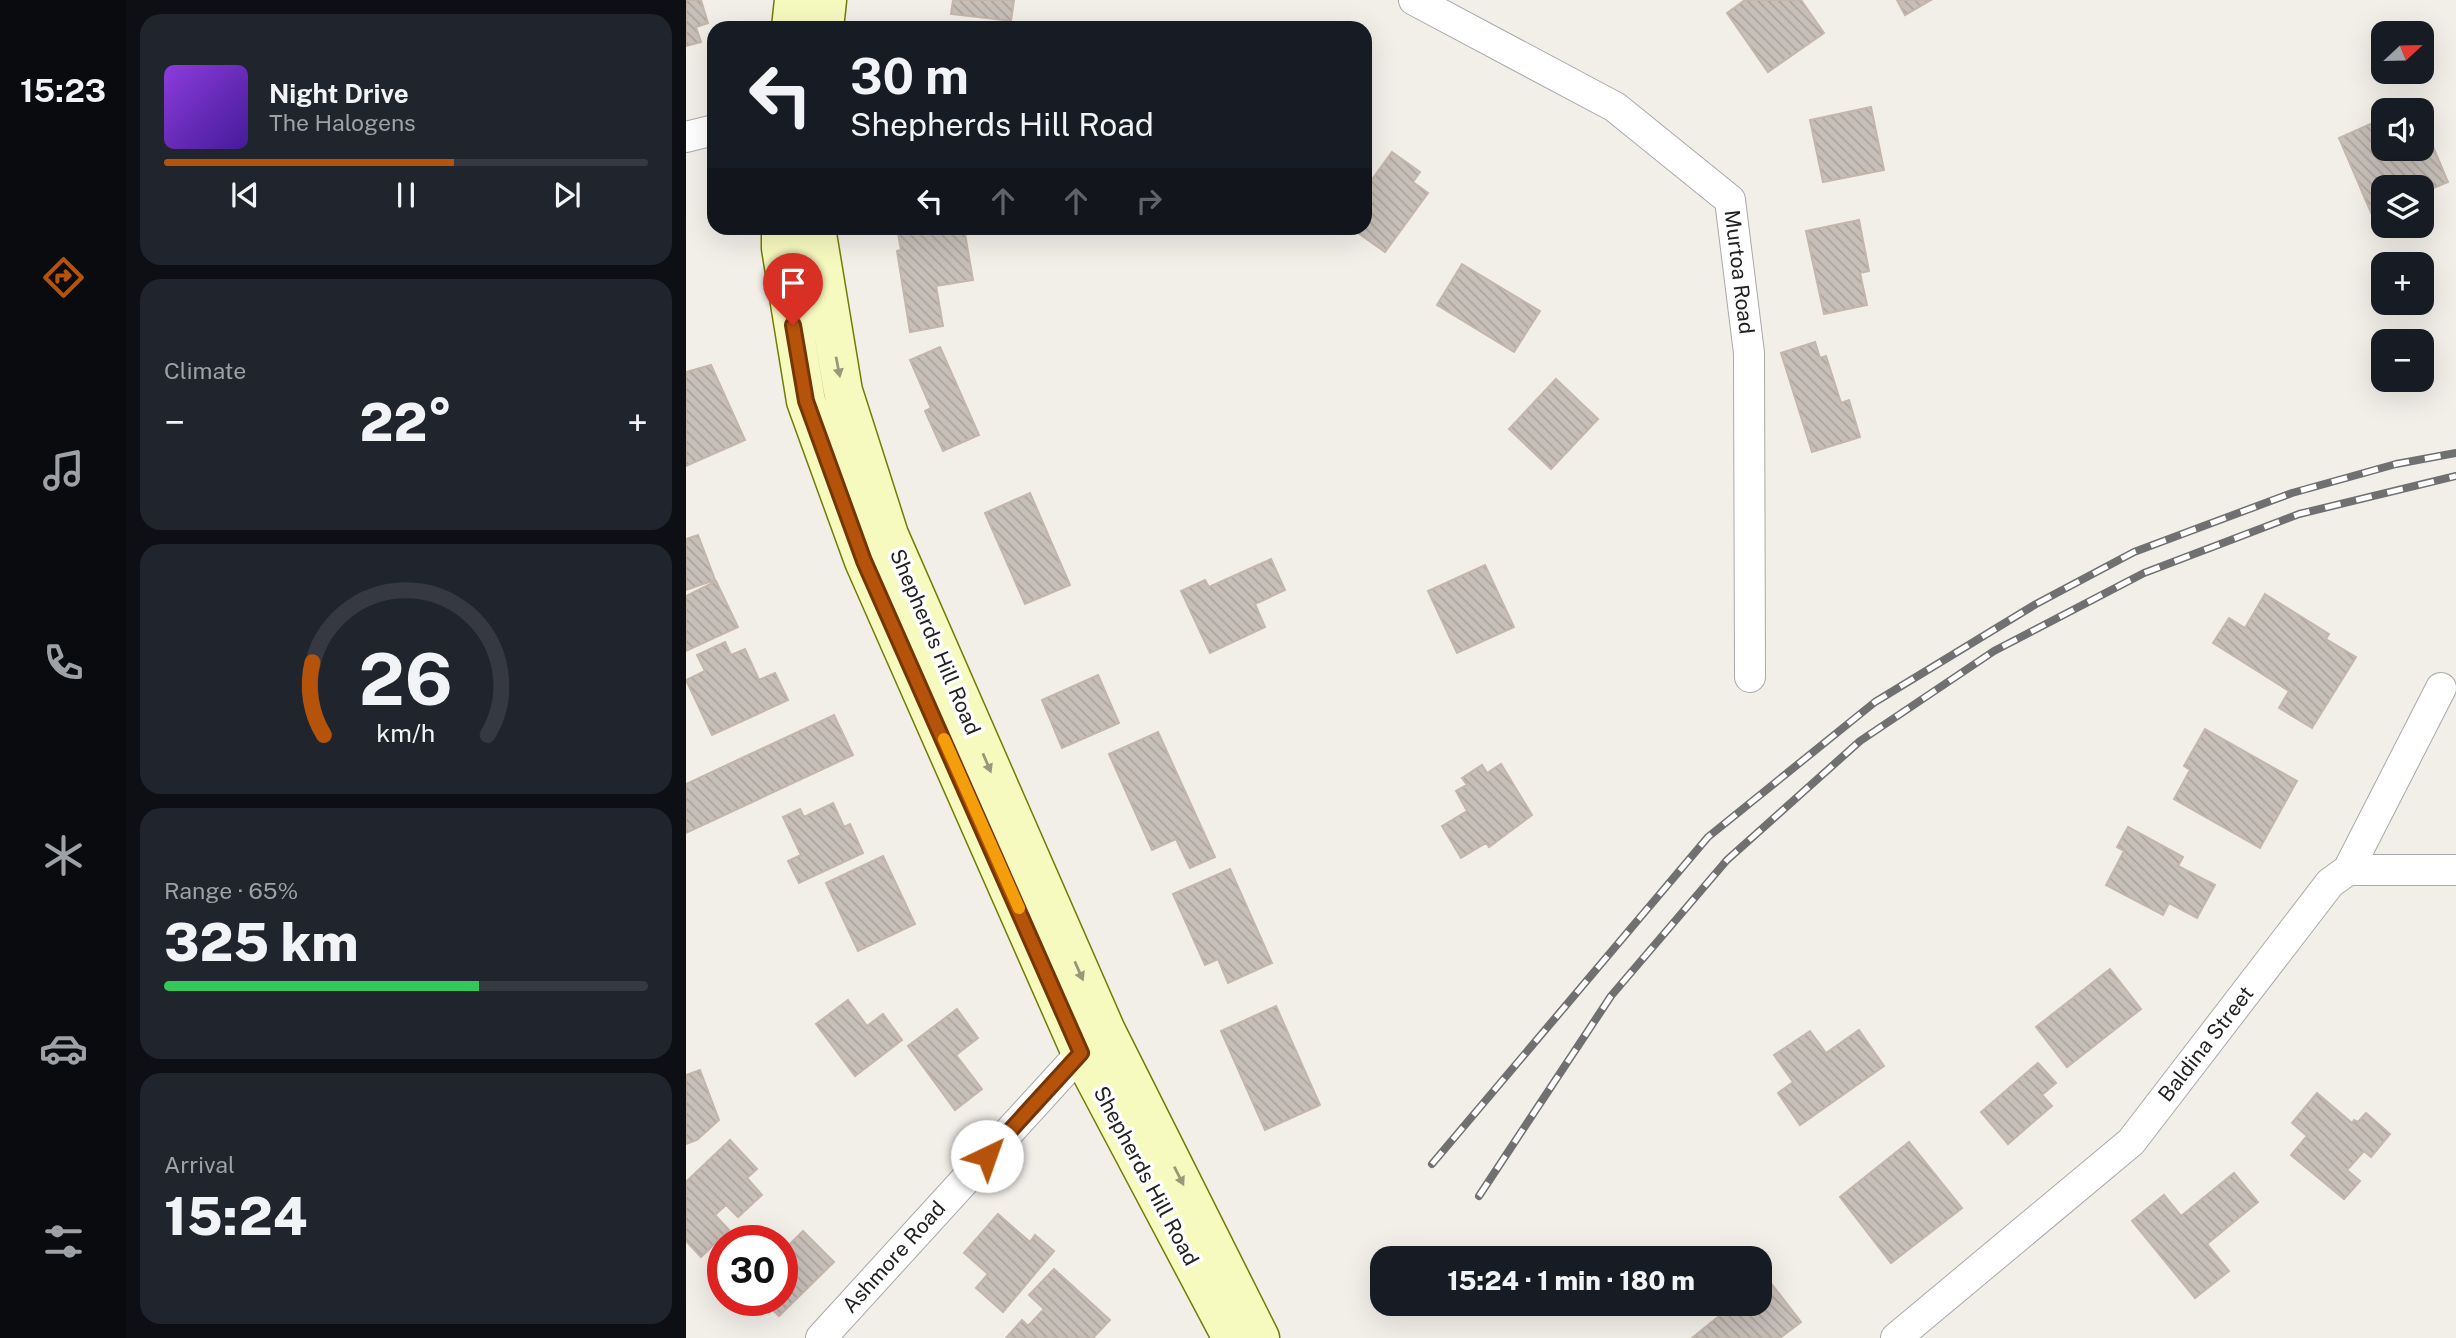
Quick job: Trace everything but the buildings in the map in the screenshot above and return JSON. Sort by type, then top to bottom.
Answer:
[{"type":"main road","points":[[792,21],[794,0]]},
{"type":"main road","points":[[825,21],[827,0]]},
{"type":"main road","name":"Shepherds Hill Road","points":[[781,235],[810,414],[864,561],[1081,1053],[1232,1338]]},
{"type":"main road","name":"Shepherds Hill Road","points":[[817,235],[843,391],[889,535],[1106,1031],[1260,1338]]},
{"type":"street","name":"Murtoa Road","points":[[1414,0],[1615,107],[1730,200],[1749,353],[1751,677]]},
{"type":"street","points":[[686,137],[707,132]]},
{"type":"street","name":"Baldina Street","points":[[1896,1338],[2131,1142],[2330,883],[2348,870],[2441,688]]},
{"type":"street","points":[[2348,870],[2456,870]]},
{"type":"street","name":"Ashmore Road","points":[[821,1338],[1081,1053]]},
{"type":"railway","points":[[1432,1164],[1708,837],[1875,702],[2036,604],[2134,552],[2292,493],[2396,464],[2456,453]]},
{"type":"railway","points":[[1479,1196],[1611,996],[1727,860],[1860,741],[1994,651],[2144,573],[2299,514],[2456,476]]},
{"type":"slow traffic","points":[[944,739],[1019,908]]},
{"type":"route","points":[[793,325],[806,401],[864,561],[1012,891],[1081,1053],[987,1156]]}]
